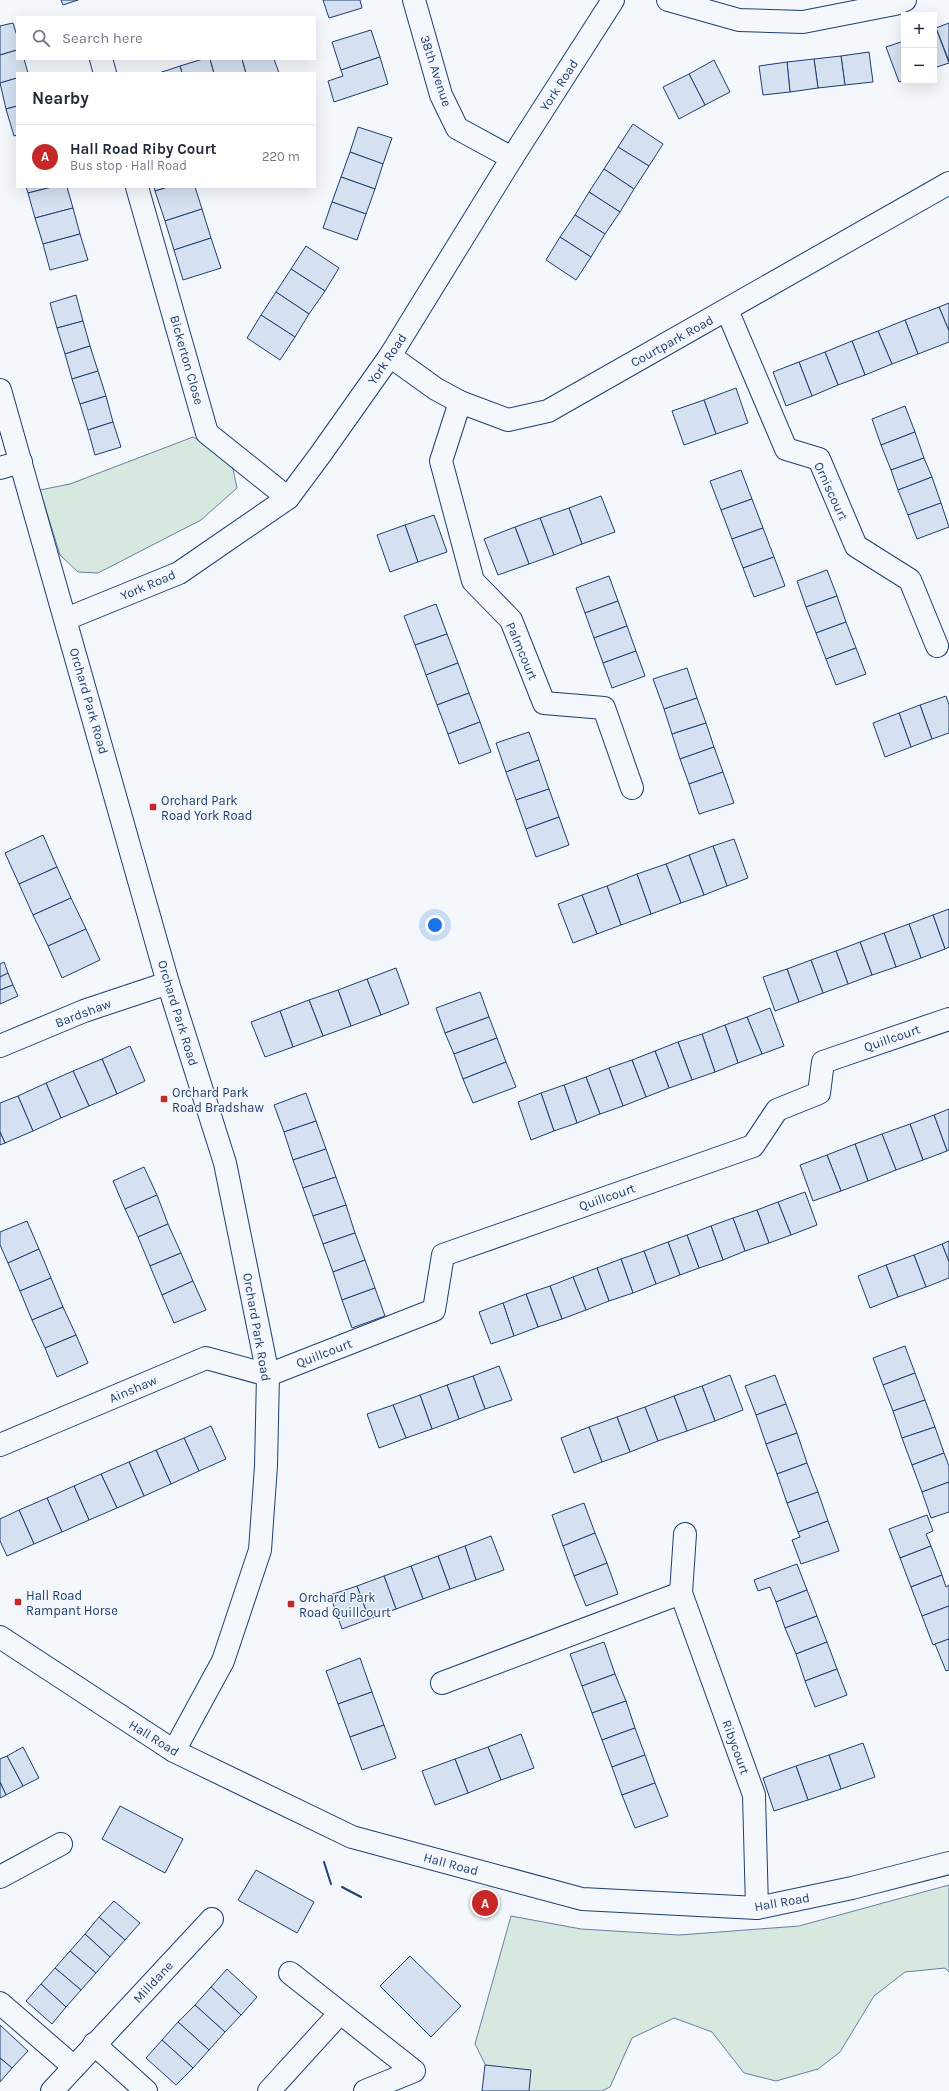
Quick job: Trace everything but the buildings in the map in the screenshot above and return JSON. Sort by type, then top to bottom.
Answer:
[{"type":"street","name":"38th Avenue","points":[[414,0],[441,95],[457,128],[512,158]]},
{"type":"street","name":"York Road","points":[[66,619],[179,573],[288,498],[390,356],[512,158],[613,0]]},
{"type":"street","points":[[668,0],[739,20],[803,22],[895,4],[905,0]]},
{"type":"street","points":[[101,60],[105,72]]},
{"type":"street","name":"Courtpark Road","points":[[390,356],[436,389],[460,402],[508,420],[548,411],[949,183]]},
{"type":"street","name":"Bickerton Close","points":[[137,188],[207,433],[288,498]]},
{"type":"street","name":"Orniscourt","points":[[727,310],[786,449],[819,459],[856,546],[910,580],[938,646]]},
{"type":"street","name":"Orchard Park Road","points":[[0,390],[168,983],[225,1163],[268,1375],[266,1466],[260,1550],[223,1661],[174,1752]]},
{"type":"street","name":"Palmcourt","points":[[460,402],[441,461],[473,581],[511,620],[544,703],[604,708],[632,788]]},
{"type":"street","points":[[0,468],[21,462]]},
{"type":"street","name":"Bardshaw","points":[[0,1046],[84,1010],[168,983]]},
{"type":"street","name":"Quillcourt","points":[[268,1375],[434,1310],[443,1255],[753,1146],[776,1110],[819,1093],[823,1062],[949,1019]]},
{"type":"street","name":"Ainshaw","points":[[0,1445],[206,1358],[268,1375]]},
{"type":"street","name":"Ribycourt","points":[[685,1534],[681,1593],[754,1796],[757,1908]]},
{"type":"street","points":[[442,1683],[681,1593]]},
{"type":"street","name":"Hall Road","points":[[0,1637],[174,1752],[352,1837],[582,1899],[757,1908],[852,1888],[949,1863]]},
{"type":"street","points":[[0,1877],[62,1844]]},
{"type":"street","name":"Milldane","points":[[52,2091],[94,2044],[212,1919]]},
{"type":"street","points":[[290,1974],[414,2071],[365,2091]]},
{"type":"street","points":[[0,2003],[74,2067]]},
{"type":"street","points":[[269,2091],[340,2013]]},
{"type":"street","points":[[94,2044],[146,2091]]},
{"type":"shaded area","points":[[193,437],[209,445],[233,469],[237,488],[201,520],[98,573],[78,572],[60,555],[40,490],[70,484]]},
{"type":"shaded area","points":[[949,1885],[949,1972],[945,1968],[905,1972],[874,1996],[840,2052],[818,2069],[776,2081],[744,2073],[712,2032],[674,2018],[632,2038],[610,2087],[602,2091],[503,2091],[497,2088],[475,2044],[511,1916],[581,1929],[679,1935],[799,1926]]},
{"type":"wall","points":[[324,1862],[331,1884]]},
{"type":"wall","points":[[342,1887],[361,1897]]},
{"type":"place","name":"Orchard Park Road York Road","points":[[153,807]]},
{"type":"place","name":"Orchard Park Road Bradshaw","points":[[164,1099]]},
{"type":"place","name":"Hall Road Rampant Horse","points":[[18,1602]]},
{"type":"place","name":"Orchard Park Road Quillcourt","points":[[291,1604]]},
{"type":"place","name":"Hall Road Riby Court","points":[[485,1903]]}]
